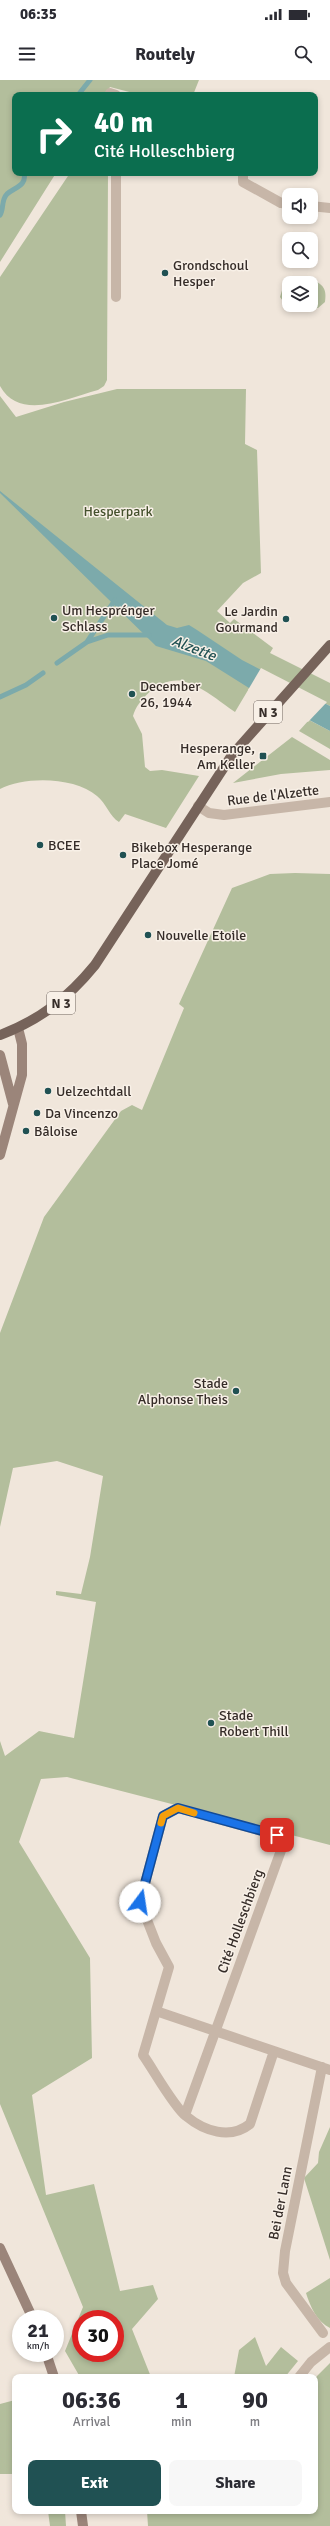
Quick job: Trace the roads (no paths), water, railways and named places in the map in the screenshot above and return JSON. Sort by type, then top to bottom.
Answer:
[{"type":"main road","name":"N 3","points":[[0,1035],[39,1018],[61,1002],[79,985],[95,966],[232,755],[330,645]]},
{"type":"main road","points":[[0,1155],[22,1075],[24,1060],[18,1028]]},
{"type":"main road","points":[[0,1055],[2,1073],[13,1104]]},
{"type":"main road","points":[[0,2248],[29,2310]]},
{"type":"main road","points":[[49,2362],[53,2374]]},
{"type":"main road","points":[[81,2514],[83,2526]]},
{"type":"street","points":[[116,176],[116,297]]},
{"type":"street","points":[[243,176],[243,182],[282,203]]},
{"type":"street","points":[[318,207],[330,208]]},
{"type":"street","name":"Rue de l'Alzette","points":[[198,806],[209,813],[224,815],[330,802]]},
{"type":"street","name":"Cité Holleschbierg","points":[[185,2115],[282,1845],[277,1835],[178,1808],[163,1816],[140,1902],[156,1943],[170,1967],[143,2055],[185,2115],[211,2131],[228,2134],[243,2130],[250,2124],[274,2051]]},
{"type":"street","points":[[156,2011],[326,2069]]},
{"type":"street","name":"Bei der Lann","points":[[323,2333],[286,2284],[283,2274],[285,2251],[326,2069]]},
{"type":"street","points":[[301,2374],[311,2362],[330,2347]]},
{"type":"water","name":"Alzette","points":[[0,491],[167,625],[177,628],[189,625],[242,660],[330,706],[330,731],[249,688],[206,661],[156,646],[0,493]]},
{"type":"waterway","points":[[80,92],[90,80]]},
{"type":"waterway","points":[[0,215],[5,196],[22,184],[24,181],[24,176]]},
{"type":"waterway","points":[[57,663],[87,642],[115,600]]},
{"type":"waterway","points":[[87,642],[108,635],[149,635]]},
{"type":"waterway","points":[[0,697],[26,685],[43,673]]},
{"type":"place","name":"Grondschoul Hesper","points":[[165,273]]},
{"type":"place","name":"Um Hesprénger Schlass","points":[[54,618]]},
{"type":"place","name":"Le Jardin Gourmand","points":[[286,619]]},
{"type":"place","name":"December 26, 1944","points":[[132,694]]},
{"type":"place","name":"Hesperange, Am Keller","points":[[263,756]]},
{"type":"place","name":"BCEE","points":[[40,845]]},
{"type":"place","name":"Bikebox Hesperange Place Jomé","points":[[123,855]]},
{"type":"place","name":"Nouvelle Etoile","points":[[148,935]]},
{"type":"place","name":"Uelzechtdall","points":[[48,1091]]},
{"type":"place","name":"Da Vincenzo","points":[[37,1113]]},
{"type":"place","name":"Bâloise","points":[[26,1131]]},
{"type":"place","name":"Stade Alphonse Theis","points":[[236,1391]]},
{"type":"place","name":"Stade Robert Thill","points":[[211,1723]]},
{"type":"park label","name":"Hesperpark","points":[[118,511]]}]
